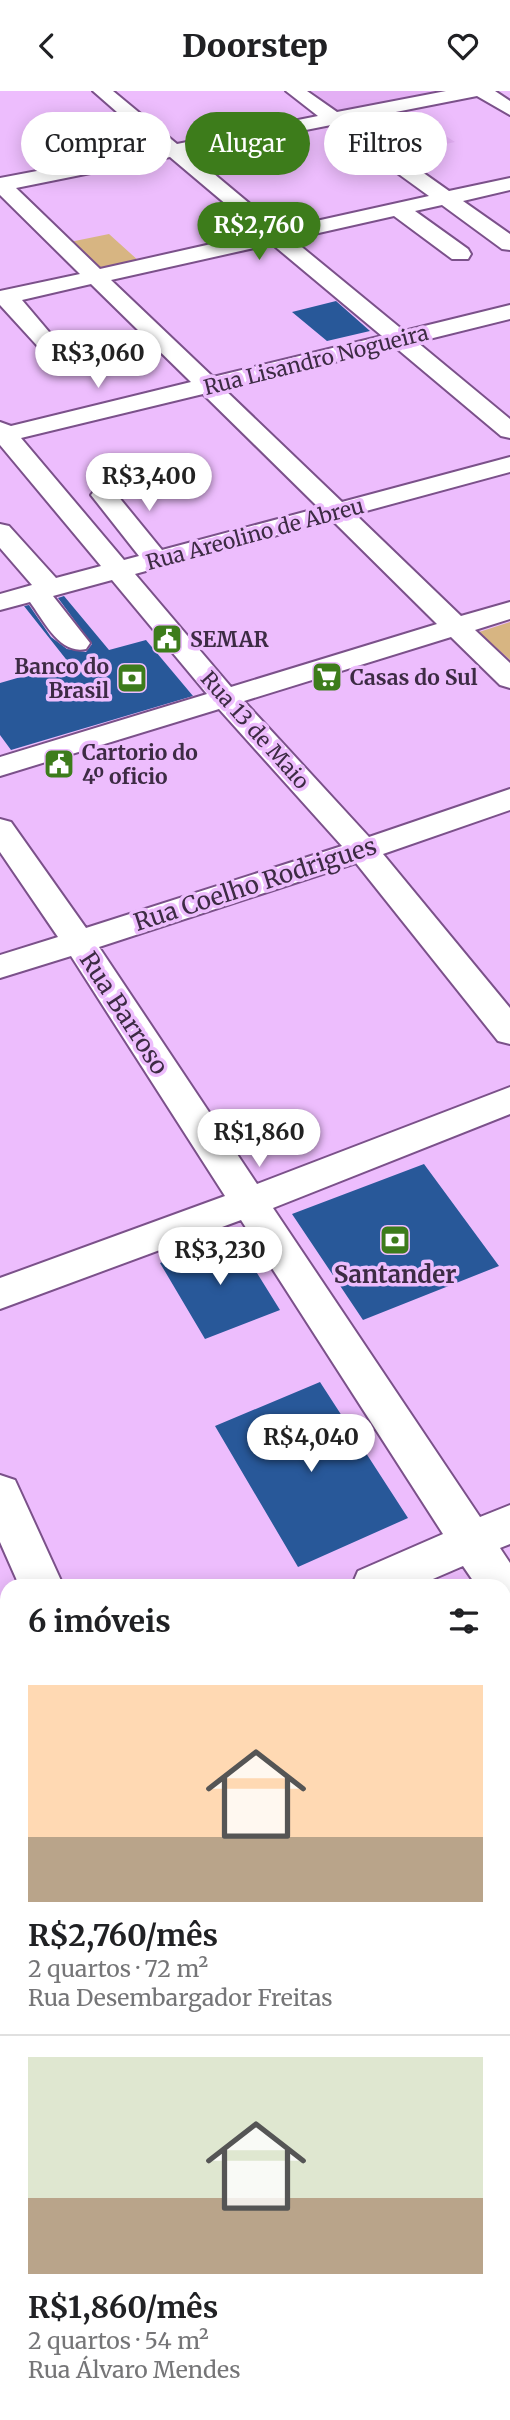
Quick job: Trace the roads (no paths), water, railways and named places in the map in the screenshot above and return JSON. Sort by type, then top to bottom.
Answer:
[{"type":"street","points":[[102,91],[510,431]]},
{"type":"street","points":[[295,91],[324,112]]},
{"type":"street","points":[[369,112],[474,91]]},
{"type":"street","points":[[482,91],[510,109]]},
{"type":"street","points":[[0,185],[324,121]]},
{"type":"street","points":[[412,175],[510,244]]},
{"type":"street","points":[[4,297],[510,184]]},
{"type":"street","points":[[0,185],[510,679]]},
{"type":"street","points":[[398,209],[460,254]]},
{"type":"street","points":[[4,297],[50,346]]},
{"type":"street","name":"Rua Lisandro Nogueira","points":[[2,433],[206,387],[510,312]]},
{"type":"street","name":"Rua 13 de Maio","points":[[2,433],[226,699],[363,850],[510,1032]]},
{"type":"street","name":"Rua Areolino de Abreu","points":[[0,602],[510,464]]},
{"type":"street","points":[[104,495],[156,560]]},
{"type":"street","points":[[0,532],[43,590],[76,643]]},
{"type":"street","points":[[0,767],[510,610]]},
{"type":"street","name":"Rua Coelho Rodrigues","points":[[0,967],[363,850],[510,799]]},
{"type":"street","name":"Rua Barroso","points":[[0,829],[78,941],[247,1203],[496,1579]]},
{"type":"street","points":[[0,1294],[247,1203],[510,1100]]},
{"type":"street","points":[[0,1493],[38,1579]]},
{"type":"street","points":[[387,1579],[510,1524]]},
{"type":"place","name":"SEMAR","points":[[167,639]]},
{"type":"place","name":"Casas do Sul","points":[[327,677]]},
{"type":"place","name":"Banco do Brasil","points":[[132,678]]},
{"type":"place","name":"Cartorio do 4º oficio","points":[[59,764]]},
{"type":"place","name":"Santander","points":[[395,1240]]}]
